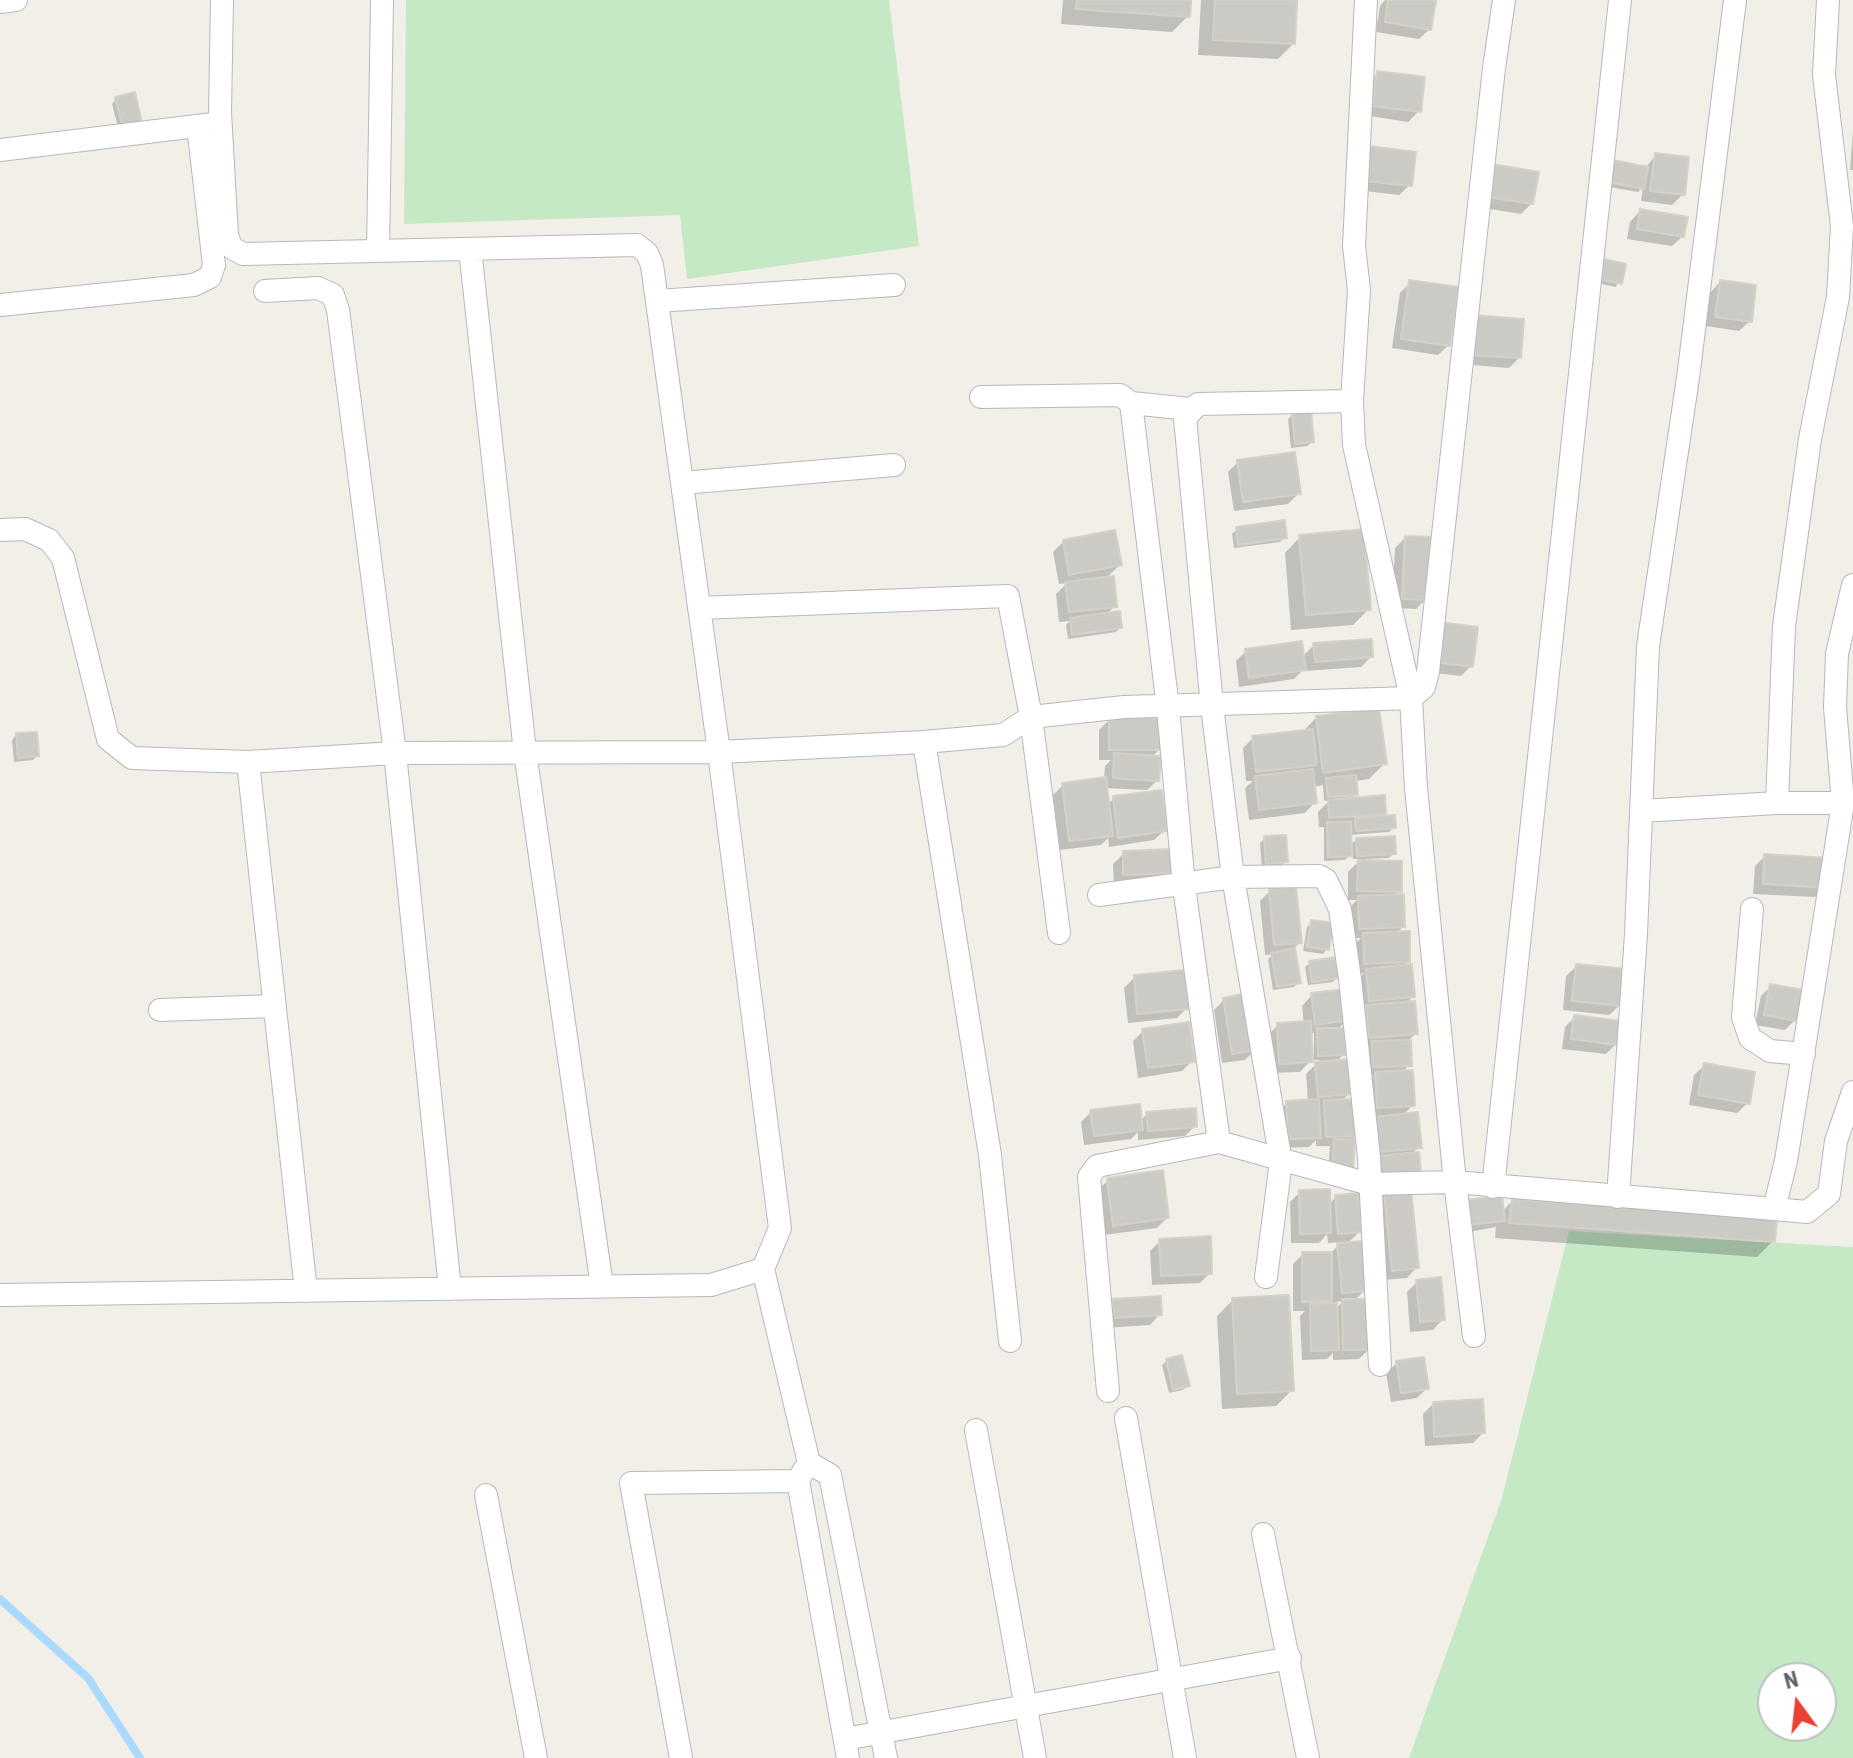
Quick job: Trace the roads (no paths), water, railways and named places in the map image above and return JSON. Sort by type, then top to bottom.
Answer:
[{"type":"street","points":[[0,2],[16,0]]},
{"type":"street","points":[[0,305],[194,285],[210,277],[214,265],[210,124],[222,0]]},
{"type":"street","points":[[378,251],[382,0]]},
{"type":"street","points":[[1366,0],[1354,263],[1359,290],[1352,401],[1354,445],[1411,698],[1416,788],[1455,1182],[1474,1336]]},
{"type":"street","points":[[0,530],[25,529],[49,540],[63,558],[108,739],[132,758],[248,762],[395,753],[719,752],[1003,735],[1031,717],[1124,707],[1411,698],[1424,687],[1428,672],[1504,0]]},
{"type":"street","points":[[1493,1187],[1620,0]]},
{"type":"street","points":[[1618,1197],[1648,646],[1688,378],[1735,0]]},
{"type":"street","points":[[1777,803],[1784,626],[1810,439],[1846,297],[1842,226],[1824,75],[1828,0]]},
{"type":"street","points":[[0,150],[210,124]]},
{"type":"street","points":[[210,124],[227,236],[232,248],[243,254],[637,245],[647,253],[652,265],[780,1228],[763,1269],[803,1472],[846,1749],[881,1733],[1290,1658]]},
{"type":"street","points":[[470,249],[525,752],[602,1286]]},
{"type":"street","points":[[657,301],[894,285]]},
{"type":"street","points":[[265,291],[318,288],[333,295],[338,310],[395,753],[450,1289]]},
{"type":"street","points":[[981,397],[1120,395],[1131,403],[1190,409]]},
{"type":"street","points":[[1266,1277],[1281,1162],[1233,877],[1212,706],[1185,418],[1190,409],[1198,404],[1352,401]]},
{"type":"street","points":[[1131,403],[1168,708],[1184,886],[1219,1142]]},
{"type":"street","points":[[682,483],[894,465]]},
{"type":"street","points":[[1774,1209],[1786,1161],[1843,803],[1835,707],[1837,654],[1853,585]]},
{"type":"street","points":[[699,608],[1008,596],[1031,717],[1059,933]]},
{"type":"street","points":[[924,742],[990,1155],[1010,1341]]},
{"type":"street","points":[[248,762],[306,1291]]},
{"type":"street","points":[[1641,811],[1777,803],[1843,803]]},
{"type":"street","points":[[1099,895],[1233,877],[1319,876],[1326,880],[1340,909],[1369,1184],[1380,1365]]},
{"type":"street","points":[[1752,909],[1743,1017],[1750,1038],[1770,1051],[1804,1054]]},
{"type":"street","points":[[160,1010],[275,1006]]},
{"type":"street","points":[[1108,1391],[1089,1177],[1097,1166],[1219,1142],[1281,1162],[1369,1184],[1455,1182],[1807,1212],[1829,1194],[1836,1141],[1853,1092]]},
{"type":"street","points":[[0,1295],[711,1285],[763,1269]]},
{"type":"street","points":[[1126,1418],[1185,1758]]},
{"type":"street","points":[[976,1430],[1035,1758]]},
{"type":"street","points":[[681,1758],[631,1483],[803,1472],[830,1475],[886,1758]]},
{"type":"street","points":[[486,1495],[536,1758]]},
{"type":"street","points":[[1263,1534],[1308,1758]]},
{"type":"waterway","points":[[0,1599],[88,1678],[140,1758]]}]
